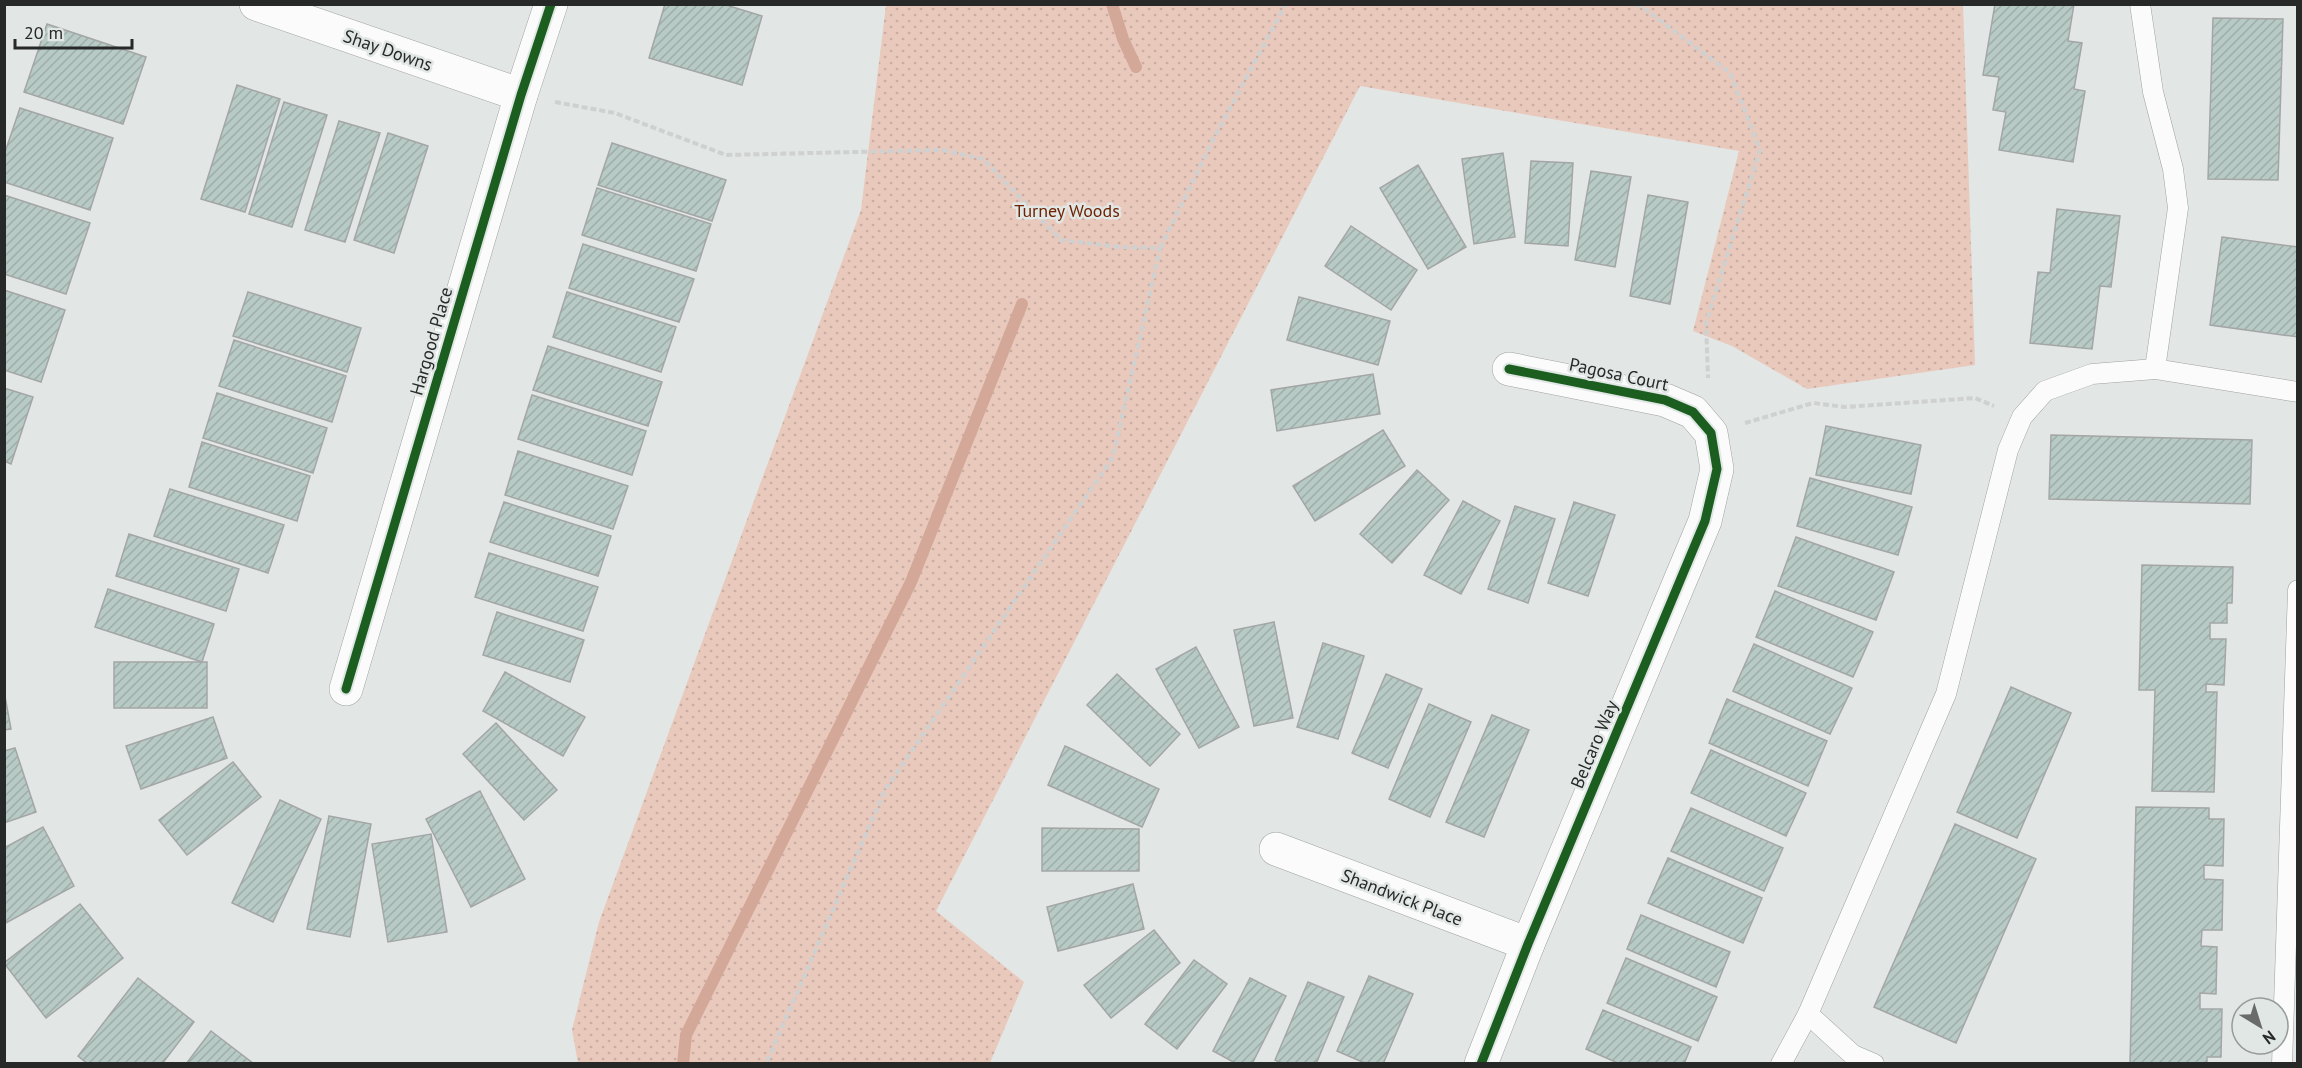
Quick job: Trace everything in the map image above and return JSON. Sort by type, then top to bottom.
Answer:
[{"type":"street","name":"Shay Downs","points":[[256,4],[521,95]]},
{"type":"street","name":"Hargood Place","points":[[346,689],[521,95],[551,4]]},
{"type":"street","name":"Pagosa Court","points":[[1509,369],[1665,399],[1693,412],[1710,434]]},
{"type":"street","name":"Belcaro Way","points":[[1481,1064],[1528,944],[1705,521],[1717,469],[1710,434]]},
{"type":"street","name":"Shandwick Place","points":[[1276,849],[1528,944]]},
{"type":"lane","points":[[2140,4],[2153,92],[2173,169],[2178,208],[2156,369]]},
{"type":"lane","points":[[1781,1064],[1808,1014],[1946,694],[2008,450],[2022,417],[2045,391],[2092,374],[2156,369],[2298,392]]},
{"type":"lane","points":[[2282,1064],[2298,590]]},
{"type":"lane","points":[[1808,1014],[1853,1055],[1874,1064]]},
{"type":"path","points":[[766,1064],[885,790],[1113,457],[1160,248],[1216,134],[1286,4]]},
{"type":"path","points":[[1636,4],[1730,73],[1760,150],[1706,322],[1710,434],[1813,403],[1845,406],[1975,398],[2022,417]]},
{"type":"path","points":[[521,95],[615,113],[726,155],[942,150],[983,159],[1061,240],[1120,247],[1160,248]]},
{"type":"green space","name":"Turney Woods","points":[[886,5],[1963,5],[1975,365],[1807,389],[1732,346],[1693,331],[1739,151],[1360,86],[936,911],[1024,982],[990,1063],[578,1063],[572,1030],[599,922],[861,210]]},
{"type":"building","points":[[665,4],[723,4],[762,16],[742,85],[649,58]]},
{"type":"building","points":[[1995,4],[2074,4],[2068,41],[2082,43],[2074,89],[2085,91],[2073,162],[1999,150],[2006,112],[1993,110],[1999,77],[1983,75]]},
{"type":"building","points":[[2213,18],[2283,19],[2278,180],[2208,179]]},
{"type":"building","points":[[47,24],[146,57],[123,124],[24,92]]},
{"type":"building","points":[[237,85],[280,99],[245,212],[201,199]]},
{"type":"building","points":[[284,102],[327,115],[292,227],[249,214]]},
{"type":"building","points":[[20,108],[113,138],[90,210],[4,182],[4,155]]},
{"type":"building","points":[[339,121],[380,133],[345,242],[305,230]]},
{"type":"building","points":[[388,133],[428,146],[394,253],[354,240]]},
{"type":"building","points":[[612,143],[726,180],[712,221],[598,185]]},
{"type":"building","points":[[1503,153],[1515,237],[1474,244],[1462,159]]},
{"type":"building","points":[[1531,161],[1573,163],[1568,246],[1525,243]]},
{"type":"building","points":[[1418,165],[1466,247],[1428,269],[1380,188]]},
{"type":"building","points":[[1591,171],[1631,177],[1615,267],[1575,260]]},
{"type":"building","points":[[597,188],[711,224],[696,271],[582,235]]},
{"type":"building","points":[[4,195],[90,223],[66,294],[4,274]]},
{"type":"building","points":[[1648,195],[1688,202],[1670,304],[1630,296]]},
{"type":"building","points":[[2057,209],[2120,216],[2111,287],[2100,286],[2092,349],[2030,343],[2038,272],[2050,273]]},
{"type":"building","points":[[1351,226],[1417,270],[1391,310],[1325,266]]},
{"type":"building","points":[[2222,237],[2298,247],[2298,337],[2210,325]]},
{"type":"building","points":[[583,244],[694,279],[679,322],[569,288]]},
{"type":"building","points":[[4,290],[65,310],[41,382],[4,370]]},
{"type":"building","points":[[248,292],[361,328],[347,372],[233,336]]},
{"type":"building","points":[[567,292],[676,327],[661,372],[553,337]]},
{"type":"building","points":[[1299,297],[1390,321],[1378,365],[1287,340]]},
{"type":"building","points":[[234,340],[346,376],[332,422],[219,386]]},
{"type":"building","points":[[548,346],[662,382],[648,426],[533,390]]},
{"type":"building","points":[[1373,374],[1380,414],[1277,431],[1271,390]]},
{"type":"building","points":[[4,388],[33,397],[11,464],[4,461]]},
{"type":"building","points":[[217,393],[327,428],[313,473],[203,438]]},
{"type":"building","points":[[532,395],[646,431],[632,475],[518,439]]},
{"type":"building","points":[[1826,426],[1921,445],[1911,494],[1816,475]]},
{"type":"building","points":[[1383,430],[1405,466],[1315,521],[1293,486]]},
{"type":"building","points":[[2051,435],[2252,440],[2250,504],[2049,499]]},
{"type":"building","points":[[202,442],[310,476],[297,521],[189,487]]},
{"type":"building","points":[[518,451],[628,486],[613,529],[505,495]]},
{"type":"building","points":[[1417,470],[1449,500],[1392,563],[1360,534]]},
{"type":"building","points":[[1810,478],[1912,507],[1898,555],[1797,526]]},
{"type":"building","points":[[170,489],[284,525],[268,573],[154,536]]},
{"type":"building","points":[[1463,501],[1500,521],[1461,594],[1424,575]]},
{"type":"building","points":[[504,502],[611,536],[598,576],[490,542]]},
{"type":"building","points":[[1574,502],[1615,515],[1588,596],[1548,583]]},
{"type":"building","points":[[1515,506],[1555,519],[1528,603],[1488,589]]},
{"type":"building","points":[[129,534],[239,569],[226,611],[116,576]]},
{"type":"building","points":[[1796,537],[1894,572],[1876,620],[1778,586]]},
{"type":"building","points":[[489,553],[598,587],[583,631],[475,597]]},
{"type":"building","points":[[2142,565],[2233,567],[2232,603],[2227,603],[2227,623],[2210,623],[2210,639],[2226,639],[2224,685],[2206,684],[2206,692],[2217,692],[2214,792],[2152,791],[2155,690],[2139,690]]},
{"type":"building","points":[[108,589],[214,624],[202,662],[95,627]]},
{"type":"building","points":[[1775,591],[1873,632],[1853,677],[1756,637]]},
{"type":"building","points":[[497,612],[584,640],[570,682],[483,655]]},
{"type":"building","points":[[1274,622],[1293,718],[1254,726],[1234,630]]},
{"type":"building","points":[[1323,643],[1364,656],[1338,739],[1297,727]]},
{"type":"building","points":[[1754,644],[1852,688],[1830,734],[1733,691]]},
{"type":"building","points":[[1196,647],[1239,727],[1199,748],[1156,669]]},
{"type":"building","points":[[114,662],[207,662],[207,708],[114,708]]},
{"type":"building","points":[[505,672],[585,717],[563,756],[483,711]]},
{"type":"building","points":[[1117,674],[1180,734],[1150,766],[1087,705]]},
{"type":"building","points":[[1386,674],[1422,689],[1388,768],[1352,753]]},
{"type":"building","points":[[2011,687],[2071,713],[2017,838],[1957,812]]},
{"type":"building","points":[[4,691],[11,729],[4,730]]},
{"type":"building","points":[[1727,699],[1827,741],[1808,786],[1709,743]]},
{"type":"building","points":[[1429,704],[1471,722],[1430,817],[1389,799]]},
{"type":"building","points":[[1492,715],[1529,730],[1484,837],[1446,822]]},
{"type":"building","points":[[213,717],[227,758],[141,789],[126,746]]},
{"type":"building","points":[[496,723],[557,790],[524,820],[463,754]]},
{"type":"building","points":[[1065,746],[1159,789],[1142,827],[1048,785]]},
{"type":"building","points":[[15,748],[36,812],[4,823],[4,751]]},
{"type":"building","points":[[1711,750],[1806,793],[1786,836],[1691,793]]},
{"type":"building","points":[[233,762],[261,797],[187,855],[159,820]]},
{"type":"building","points":[[480,791],[525,879],[471,907],[426,819]]},
{"type":"building","points":[[280,800],[321,819],[273,922],[232,903]]},
{"type":"building","points":[[2136,807],[2209,808],[2209,819],[2224,819],[2223,866],[2204,865],[2204,879],[2223,880],[2222,930],[2202,930],[2201,946],[2217,947],[2216,994],[2200,993],[2200,1009],[2222,1009],[2221,1057],[2207,1057],[2207,1064],[2130,1064]]},
{"type":"building","points":[[1691,808],[1783,848],[1764,891],[1671,851]]},
{"type":"building","points":[[329,816],[371,824],[350,937],[307,929]]},
{"type":"building","points":[[1955,824],[2036,859],[1956,1043],[1874,1007]]},
{"type":"building","points":[[43,827],[74,886],[4,924],[4,848]]},
{"type":"building","points":[[1042,828],[1139,829],[1139,871],[1042,871]]},
{"type":"building","points":[[431,834],[447,932],[388,942],[372,844]]},
{"type":"building","points":[[1668,858],[1762,898],[1743,943],[1648,903]]},
{"type":"building","points":[[1133,884],[1144,929],[1058,951],[1047,907]]},
{"type":"building","points":[[80,904],[123,958],[46,1018],[4,963]]},
{"type":"building","points":[[1641,915],[1730,952],[1716,987],[1627,949]]},
{"type":"building","points":[[1154,930],[1180,963],[1111,1018],[1084,985]]},
{"type":"building","points":[[1626,958],[1717,997],[1698,1041],[1607,1003]]},
{"type":"building","points":[[1194,960],[1227,984],[1177,1049],[1145,1024]]},
{"type":"building","points":[[1369,976],[1413,994],[1383,1064],[1367,1064],[1337,1051]]},
{"type":"building","points":[[138,978],[194,1022],[162,1064],[88,1064],[78,1056]]},
{"type":"building","points":[[1250,978],[1286,996],[1252,1064],[1237,1064],[1213,1051]]},
{"type":"building","points":[[1308,982],[1344,997],[1316,1064],[1284,1064],[1275,1060]]},
{"type":"building","points":[[1603,1010],[1691,1047],[1684,1064],[1620,1064],[1586,1049]]},
{"type":"building","points":[[211,1031],[254,1064],[186,1064]]},
{"type":"waterway","points":[[1112,4],[1123,39],[1136,67]]},
{"type":"waterway","points":[[683,1064],[686,1035],[911,582],[1022,304]]},
{"type":"cycle path","points":[[346,689],[521,95],[551,4]]},
{"type":"cycle path","points":[[1481,1064],[1528,944],[1705,521],[1717,469],[1711,433],[1693,412],[1665,400],[1509,369]]}]
